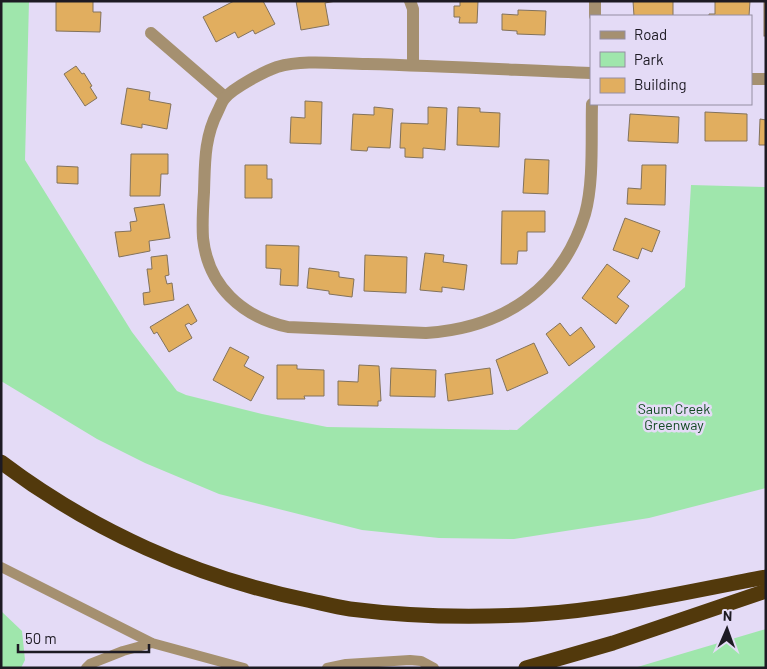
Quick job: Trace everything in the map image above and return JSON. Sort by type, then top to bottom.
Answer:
[{"type":"highway","points":[[1,462],[65,506],[114,534],[167,557],[225,579],[279,594],[349,609],[447,616],[540,614],[606,606],[766,577]]},
{"type":"highway","points":[[526,668],[613,643],[766,591]]},
{"type":"street","points":[[410,1],[413,9],[413,65]]},
{"type":"street","points":[[595,15],[596,1]]},
{"type":"street","points":[[151,33],[225,97]]},
{"type":"street","points":[[590,73],[413,65],[300,63],[276,67],[252,78],[225,97],[212,124],[206,147],[202,226],[204,247],[210,265],[219,283],[242,308],[271,324],[288,328],[426,333],[468,327],[495,318],[516,308],[535,294],[564,260],[576,237],[585,213],[589,186],[592,105]]},
{"type":"street","points":[[752,79],[766,79]]},
{"type":"lane","points":[[1,567],[152,643],[244,668]]},
{"type":"lane","points":[[86,668],[90,664],[123,651],[152,643]]},
{"type":"lane","points":[[328,668],[346,664],[410,660],[421,661],[434,668]]},
{"type":"green space","name":"Saum Creek Greenway","points":[[1,1],[29,1],[25,160],[132,332],[177,391],[186,395],[262,414],[327,427],[517,430],[685,287],[691,185],[766,187],[766,488],[649,518],[514,539],[439,538],[362,530],[219,494],[145,463],[97,439],[1,381]]},
{"type":"green space","points":[[1,611],[22,631],[25,660],[21,668],[1,668]]},
{"type":"green space","points":[[766,629],[766,668],[634,668]]},
{"type":"building","points":[[56,1],[93,1],[93,12],[101,12],[100,32],[56,31]]},
{"type":"building","points":[[234,1],[263,1],[275,24],[255,34],[253,30],[238,38],[235,32],[216,42],[203,17]]},
{"type":"building","points":[[296,1],[336,1],[325,3],[329,25],[301,30]]},
{"type":"building","points":[[460,1],[478,1],[477,23],[459,23],[460,17],[454,17],[454,6],[460,6]]},
{"type":"building","points":[[633,1],[673,1],[673,15],[634,15]]},
{"type":"building","points":[[715,1],[750,1],[749,15],[709,15],[715,14]]},
{"type":"building","points":[[764,2],[766,2],[766,36],[764,36]]},
{"type":"building","points":[[518,10],[546,11],[545,35],[517,34],[517,31],[502,30],[502,14],[518,15]]},
{"type":"building","points":[[76,66],[82,74],[84,73],[97,98],[85,106],[64,74]]},
{"type":"building","points":[[127,88],[150,92],[149,100],[171,104],[167,129],[142,124],[142,128],[121,124]]},
{"type":"building","points":[[305,101],[322,102],[321,144],[290,143],[291,117],[305,118]]},
{"type":"building","points":[[374,107],[393,109],[390,148],[368,147],[367,151],[351,150],[353,114],[374,115]]},
{"type":"building","points":[[428,107],[447,108],[445,150],[423,148],[423,158],[405,157],[405,148],[400,148],[401,123],[428,124]]},
{"type":"building","points":[[458,107],[480,108],[480,112],[500,113],[499,147],[457,145]]},
{"type":"building","points":[[705,112],[747,114],[747,141],[705,141]]},
{"type":"building","points":[[630,114],[679,117],[678,143],[628,141]]},
{"type":"building","points":[[760,119],[766,120],[766,145],[759,145]]},
{"type":"building","points":[[131,154],[168,154],[168,174],[161,174],[160,196],[130,196]]},
{"type":"building","points":[[525,159],[549,160],[548,194],[523,193]]},
{"type":"building","points":[[245,165],[267,165],[267,179],[272,179],[272,198],[245,198]]},
{"type":"building","points":[[642,165],[666,165],[665,205],[627,204],[628,188],[641,189]]},
{"type":"building","points":[[57,166],[78,167],[78,184],[57,183]]},
{"type":"building","points":[[164,204],[170,238],[149,241],[150,251],[119,257],[115,232],[131,231],[130,222],[137,221],[134,208]]},
{"type":"building","points":[[502,211],[545,211],[545,232],[527,232],[527,251],[518,251],[517,264],[501,264]]},
{"type":"building","points":[[625,218],[660,231],[652,252],[642,248],[638,259],[613,250]]},
{"type":"building","points":[[266,245],[299,246],[298,286],[280,285],[281,269],[266,268]]},
{"type":"building","points":[[425,253],[444,255],[443,262],[467,265],[464,290],[442,287],[442,292],[420,290]]},
{"type":"building","points":[[167,255],[169,275],[165,276],[167,284],[172,283],[174,300],[144,305],[143,293],[150,292],[147,269],[152,269],[151,257]]},
{"type":"building","points":[[365,255],[407,257],[406,293],[364,291]]},
{"type":"building","points":[[607,264],[630,281],[617,297],[629,306],[616,324],[582,298]]},
{"type":"building","points":[[309,268],[339,272],[339,277],[354,279],[352,297],[329,294],[329,291],[307,288]]},
{"type":"building","points":[[188,304],[197,321],[191,325],[189,323],[185,325],[192,338],[169,352],[157,332],[154,334],[150,327]]},
{"type":"building","points":[[560,323],[570,336],[581,327],[595,347],[569,366],[546,334]]},
{"type":"building","points":[[534,343],[548,373],[507,391],[496,360]]},
{"type":"building","points":[[230,347],[249,357],[244,366],[264,377],[251,401],[213,380]]},
{"type":"building","points":[[277,365],[297,365],[297,369],[324,370],[324,396],[304,396],[305,399],[277,399]]},
{"type":"building","points":[[359,365],[379,366],[381,401],[378,401],[378,406],[338,405],[338,381],[358,382]]},
{"type":"building","points":[[391,368],[436,370],[435,397],[390,396]]},
{"type":"building","points":[[490,368],[493,394],[448,401],[445,374]]}]
